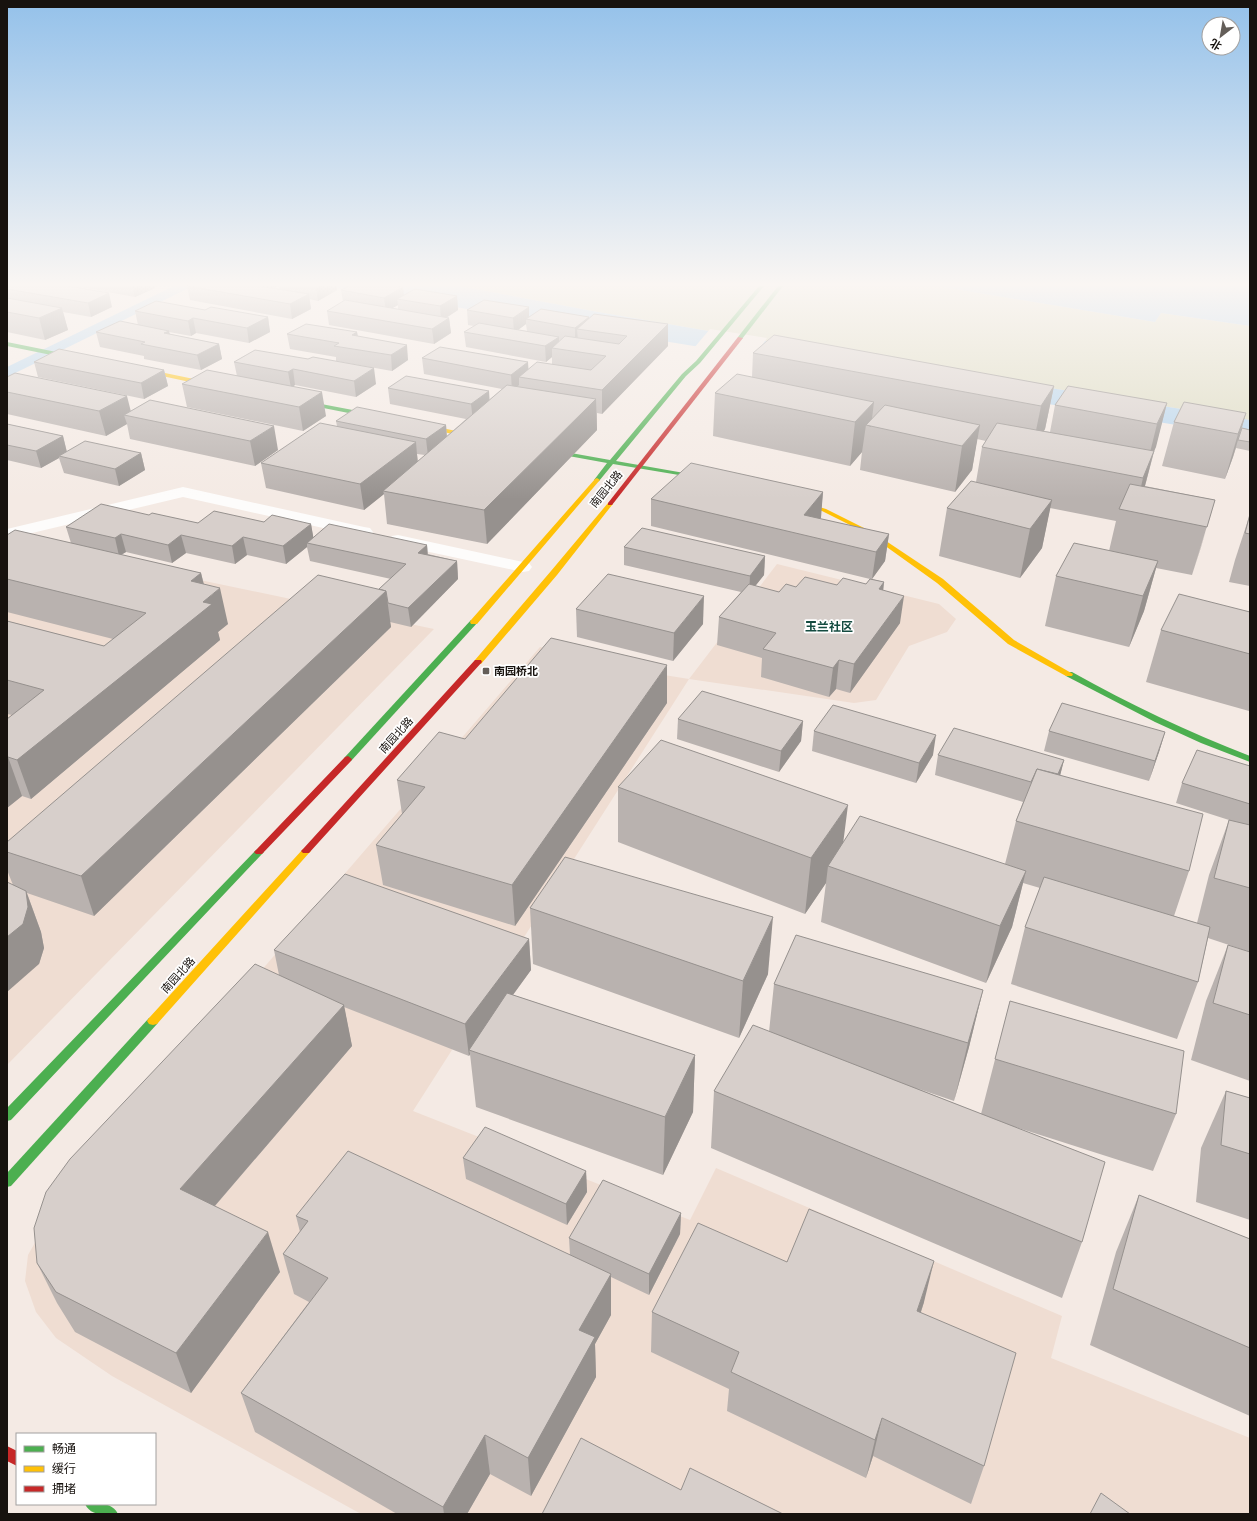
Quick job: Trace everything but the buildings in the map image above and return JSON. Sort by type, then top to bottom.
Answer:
[{"type":"main road","points":[[72,357],[89,360]]},
{"type":"main road","name":"南园北路","points":[[7,1116],[388,715],[523,567],[684,375],[702,357]]},
{"type":"main road","name":"南园北路","points":[[7,1182],[501,636],[639,468],[709,379],[724,357]]},
{"type":"main road","points":[[128,368],[229,388]]},
{"type":"main road","points":[[284,398],[385,418]]},
{"type":"main road","points":[[408,423],[494,440]]},
{"type":"main road","points":[[533,448],[714,481]]},
{"type":"main road","points":[[788,499],[824,510],[872,534],[940,581],[1011,642],[1018,646],[1108,696],[1208,743],[1250,759]]},
{"type":"main road","points":[[7,1453],[16,1458]]},
{"type":"main road","points":[[95,1505],[110,1514]]},
{"type":"street","points":[[7,534],[183,492],[523,567]]},
{"type":"shaded area","points":[[42,547],[434,629],[7,1065],[7,570]]},
{"type":"shaded area","points":[[777,564],[939,604],[956,619],[947,632],[909,646],[876,700],[854,703],[689,679]]},
{"type":"shaded area","points":[[540,647],[664,675],[689,679],[413,1111],[690,1220],[716,1168],[1062,1316],[1051,1358],[1250,1438],[1250,1514],[361,1514],[112,1376],[56,1338],[36,1312],[25,1281],[28,1255],[50,1216]]},
{"type":"green space","points":[[860,357],[1250,357],[1250,420]]},
{"type":"water","points":[[28,357],[48,357],[7,377],[7,367]]},
{"type":"water","points":[[761,357],[860,357],[1250,420],[1250,437]]},
{"type":"traffic: fast","points":[[71,357],[81,359]]},
{"type":"traffic: fast","points":[[597,480],[684,375],[702,357]]},
{"type":"traffic: fast","points":[[295,401],[379,417]]},
{"type":"traffic: fast","points":[[543,450],[707,479]]},
{"type":"traffic: fast","points":[[348,759],[474,622]]},
{"type":"traffic: fast","points":[[1069,674],[1158,720],[1204,741],[1250,759]]},
{"type":"traffic: fast","points":[[7,1116],[259,852]]},
{"type":"traffic: fast","points":[[7,1182],[153,1021]]},
{"type":"traffic: fast","points":[[95,1505],[110,1514]]},
{"type":"traffic: slow","points":[[136,369],[218,386]]},
{"type":"traffic: slow","points":[[417,425],[481,438]]},
{"type":"traffic: slow","points":[[474,622],[597,480]]},
{"type":"traffic: slow","points":[[793,501],[824,510],[872,534],[940,581],[1011,642],[1069,674]]},
{"type":"traffic: slow","points":[[478,662],[554,573],[610,504]]},
{"type":"traffic: slow","points":[[153,1021],[306,851]]},
{"type":"traffic: jam","points":[[610,504],[725,357]]},
{"type":"traffic: jam","points":[[306,851],[478,662]]},
{"type":"traffic: jam","points":[[259,852],[348,759]]},
{"type":"traffic: jam","points":[[7,1453],[16,1458]]},
{"type":"place","name":"南园桥北","points":[[486,671]]},
{"type":"district","name":"玉兰社区","points":[[829,627]]}]
